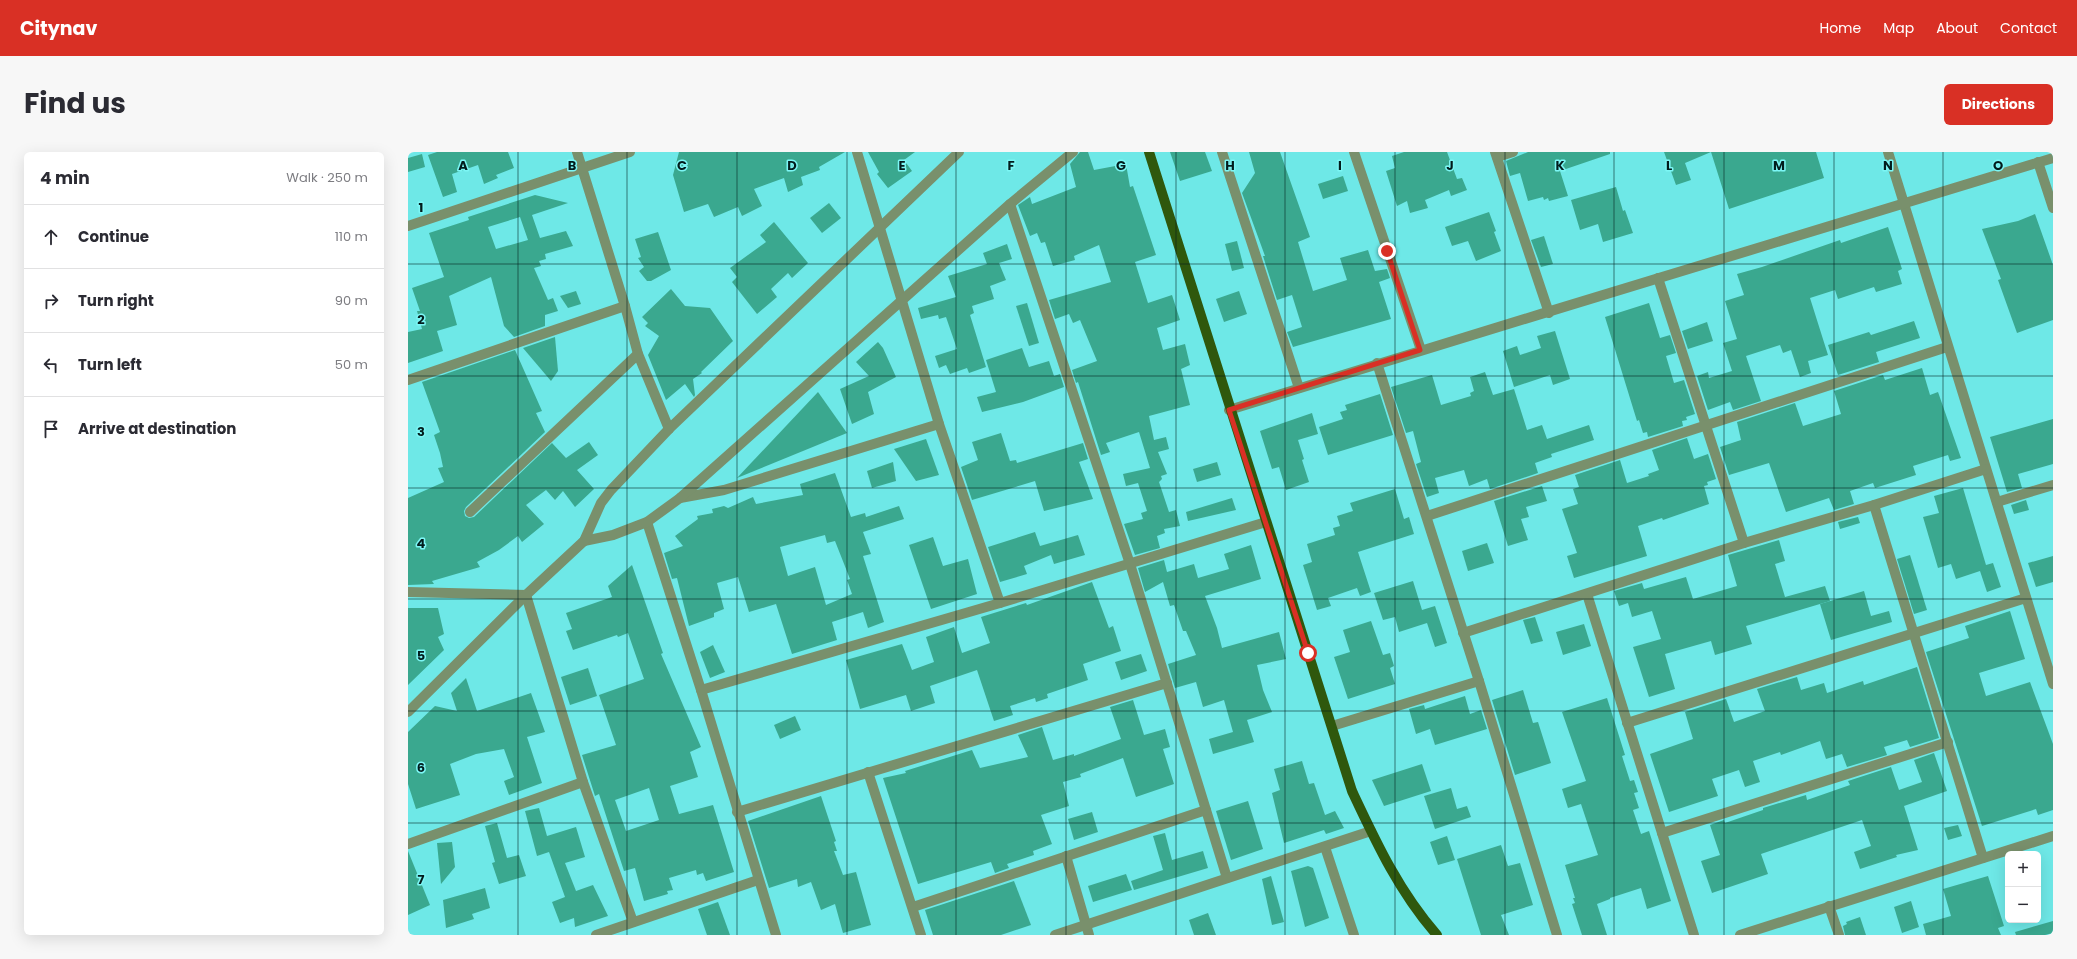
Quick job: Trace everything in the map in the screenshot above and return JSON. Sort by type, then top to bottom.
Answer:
[{"type":"main road","points":[[1148,152],[1229,410],[1352,791],[1396,881],[1423,919],[1437,935]]},
{"type":"street","points":[[578,152],[625,306],[638,354],[669,429]]},
{"type":"street","points":[[408,226],[630,152]]},
{"type":"street","points":[[857,152],[939,424],[1000,603]]},
{"type":"street","points":[[408,712],[526,595],[584,541],[601,503],[611,490],[669,429],[959,152]]},
{"type":"street","points":[[584,541],[624,532],[647,522],[680,498],[902,302],[1010,204],[1073,152]]},
{"type":"street","points":[[1222,152],[1299,388]]},
{"type":"street","points":[[1354,152],[1420,350]]},
{"type":"street","points":[[1513,152],[1496,155],[1549,313]]},
{"type":"street","points":[[1888,152],[1947,347],[2053,684]]},
{"type":"street","points":[[1229,410],[1377,363],[1549,313],[1903,202],[2053,158]]},
{"type":"street","points":[[2038,162],[2053,208]]},
{"type":"street","points":[[1010,204],[1130,564],[1227,878]]},
{"type":"street","points":[[1658,278],[1744,543]]},
{"type":"street","points":[[408,380],[625,306]]},
{"type":"street","points":[[1427,516],[1947,347]]},
{"type":"street","points":[[470,512],[638,354]]},
{"type":"street","points":[[1377,363],[1464,633],[1557,935]]},
{"type":"street","points":[[680,498],[724,490],[939,424]]},
{"type":"street","points":[[1464,633],[1744,543],[1874,505],[1986,469]]},
{"type":"street","points":[[1997,502],[2053,485]]},
{"type":"street","points":[[1874,505],[1984,858]]},
{"type":"street","points":[[647,522],[701,690],[737,812],[776,935]]},
{"type":"street","points":[[701,690],[1000,603],[1266,522]]},
{"type":"street","points":[[408,592],[526,595]]},
{"type":"street","points":[[1587,594],[1694,935]]},
{"type":"street","points":[[526,595],[583,782],[633,922]]},
{"type":"street","points":[[1627,723],[2026,598]]},
{"type":"street","points":[[1332,726],[1479,681]]},
{"type":"street","points":[[737,812],[1167,683]]},
{"type":"street","points":[[1662,833],[1948,742]]},
{"type":"street","points":[[868,772],[921,935]]},
{"type":"street","points":[[408,844],[583,782]]},
{"type":"street","points":[[913,907],[1206,810]]},
{"type":"street","points":[[1055,935],[1088,930],[1227,878],[1371,832]]},
{"type":"street","points":[[1740,935],[2053,836]]},
{"type":"street","points":[[1325,847],[1354,935]]},
{"type":"street","points":[[1066,856],[1088,930]]},
{"type":"street","points":[[596,935],[758,880]]},
{"type":"street","points":[[1829,906],[1839,935]]},
{"type":"building","points":[[437,152],[508,152],[514,168],[496,175],[498,178],[484,184],[478,165],[452,174],[457,192],[443,197],[428,155]]},
{"type":"building","points":[[679,152],[845,152],[819,167],[820,170],[801,177],[803,185],[788,192],[784,178],[754,189],[762,206],[742,216],[738,207],[714,217],[708,204],[684,212],[673,175]]},
{"type":"building","points":[[868,152],[915,152],[904,160],[912,171],[888,188],[877,174],[879,172]]},
{"type":"building","points":[[1080,152],[1088,152],[1094,170],[1126,164],[1130,187],[1133,186],[1156,255],[1135,262],[1148,303],[1172,295],[1180,320],[1157,328],[1163,350],[1185,344],[1190,365],[1181,369],[1190,405],[1149,416],[1154,440],[1166,437],[1169,449],[1158,452],[1167,474],[1161,476],[1162,479],[1159,482],[1169,512],[1176,510],[1180,526],[1164,529],[1165,533],[1157,536],[1160,548],[1135,555],[1124,524],[1143,519],[1141,513],[1147,511],[1138,483],[1126,486],[1123,474],[1150,468],[1139,432],[1106,443],[1110,452],[1101,455],[1078,382],[1076,383],[1072,370],[1097,361],[1080,320],[1073,323],[1069,314],[1055,319],[1049,300],[1111,282],[1099,245],[1074,256],[1075,260],[1053,266],[1045,242],[1041,243],[1037,233],[1030,236],[1018,205],[1030,197],[1032,204],[1076,187],[1070,164]]},
{"type":"building","points":[[1170,152],[1205,152],[1212,171],[1180,181]]},
{"type":"building","points":[[1249,152],[1280,152],[1310,237],[1298,242],[1313,291],[1347,280],[1340,258],[1368,250],[1375,271],[1387,269],[1390,278],[1379,282],[1391,319],[1293,347],[1287,332],[1302,327],[1292,295],[1277,300],[1263,256],[1265,256],[1242,193],[1255,173]]},
{"type":"building","points":[[1404,152],[1447,152],[1457,179],[1462,178],[1467,190],[1451,196],[1449,190],[1425,200],[1428,208],[1410,213],[1407,201],[1397,206],[1386,171],[1395,168],[1392,156]]},
{"type":"building","points":[[1528,152],[1610,152],[1610,154],[1560,171],[1568,196],[1549,201],[1548,198],[1544,200],[1543,197],[1528,201],[1520,173],[1510,176],[1506,161]]},
{"type":"building","points":[[1664,152],[1711,152],[1685,163],[1691,180],[1676,185]]},
{"type":"building","points":[[1711,152],[1816,152],[1824,178],[1729,209]]},
{"type":"building","points":[[422,154],[425,167],[408,172],[408,158]]},
{"type":"building","points":[[1343,176],[1348,191],[1323,199],[1318,184]]},
{"type":"building","points":[[1616,187],[1623,211],[1625,210],[1633,233],[1603,242],[1598,224],[1580,230],[1571,200]]},
{"type":"building","points":[[535,195],[568,203],[532,215],[540,238],[566,231],[573,246],[545,254],[546,259],[539,261],[541,266],[534,268],[548,300],[553,298],[558,311],[545,315],[545,326],[514,337],[504,326],[491,277],[449,296],[457,325],[437,331],[443,351],[408,363],[408,332],[422,329],[417,311],[420,311],[412,288],[444,277],[429,233],[469,220],[468,217]],"holes":[[[520,217],[528,240],[496,249],[488,227]]]},
{"type":"building","points":[[829,203],[841,218],[822,233],[810,218]]},
{"type":"building","points":[[1489,212],[1501,251],[1476,261],[1468,241],[1452,246],[1445,227]]},
{"type":"building","points":[[2035,214],[2053,265],[2053,320],[2017,333],[1998,280],[2001,279],[1982,229],[2018,221]]},
{"type":"building","points":[[774,222],[808,263],[792,278],[788,273],[771,289],[777,297],[757,314],[732,282],[737,277],[730,268],[766,242],[760,235]]},
{"type":"building","points":[[1888,227],[1902,269],[1898,271],[1902,284],[1876,292],[1874,287],[1838,299],[1835,290],[1810,298],[1828,355],[1808,361],[1811,373],[1800,377],[1791,350],[1783,353],[1780,345],[1746,356],[1761,401],[1733,410],[1730,402],[1708,410],[1697,376],[1708,372],[1709,378],[1732,371],[1723,343],[1737,339],[1725,301],[1744,295],[1737,274],[1840,240],[1841,243]]},
{"type":"building","points":[[658,232],[671,270],[651,281],[647,281],[639,271],[644,267],[638,258],[641,257],[635,239]]},
{"type":"building","points":[[1544,236],[1553,264],[1541,267],[1531,240]]},
{"type":"building","points":[[1237,241],[1244,268],[1232,271],[1225,244]]},
{"type":"building","points":[[1007,244],[1012,259],[999,263],[1006,280],[990,286],[994,299],[972,306],[974,313],[970,315],[986,367],[969,373],[967,368],[950,374],[946,365],[939,368],[935,356],[957,349],[946,317],[939,319],[938,315],[921,319],[918,308],[956,297],[948,276],[987,264],[983,253]]},
{"type":"building","points":[[671,289],[685,306],[710,308],[733,341],[701,372],[702,373],[693,379],[694,397],[685,384],[666,400],[648,355],[659,336],[645,326],[648,323],[642,317]]},
{"type":"building","points":[[576,291],[581,304],[568,308],[560,296]]},
{"type":"building","points":[[1239,291],[1247,314],[1224,322],[1216,299]]},
{"type":"building","points":[[1027,303],[1039,343],[1029,346],[1016,306]]},
{"type":"building","points":[[1649,303],[1660,338],[1670,335],[1676,353],[1666,356],[1674,383],[1684,380],[1695,414],[1686,417],[1687,420],[1682,421],[1683,426],[1648,437],[1647,432],[1643,433],[1639,420],[1637,421],[1605,317]]},
{"type":"building","points":[[1914,321],[1920,338],[1876,352],[1879,362],[1838,375],[1828,345],[1869,332],[1871,335]]},
{"type":"building","points":[[1707,322],[1713,341],[1688,349],[1682,331]]},
{"type":"building","points":[[1555,331],[1570,379],[1553,385],[1550,375],[1514,387],[1503,351],[1517,346],[1520,355],[1541,348],[1537,336]]},
{"type":"building","points":[[555,337],[558,371],[551,381],[523,348]]},
{"type":"building","points":[[878,342],[883,348],[896,377],[868,392],[874,414],[852,424],[840,389],[869,376],[856,362]]},
{"type":"building","points":[[1022,348],[1029,367],[1049,361],[1054,376],[1060,374],[1064,387],[1023,402],[982,412],[977,397],[996,392],[986,360]]},
{"type":"building","points":[[515,350],[542,411],[536,413],[545,432],[466,507],[464,511],[465,516],[469,518],[474,517],[552,443],[566,458],[589,442],[598,455],[577,470],[594,489],[575,507],[563,491],[555,500],[546,490],[526,505],[544,524],[522,542],[518,536],[499,550],[477,562],[480,567],[432,581],[434,584],[408,585],[408,498],[444,482],[438,468],[443,467],[434,435],[440,432],[422,382]]},
{"type":"building","points":[[1922,368],[1930,395],[1938,392],[1961,458],[1950,461],[1948,455],[1913,466],[1916,475],[1875,488],[1873,483],[1850,491],[1854,504],[1834,510],[1829,498],[1786,512],[1769,463],[1729,475],[1720,447],[1741,440],[1737,422],[1795,403],[1803,426],[1841,414],[1834,391],[1883,375],[1885,380]]},
{"type":"building","points":[[1485,372],[1493,395],[1514,389],[1527,430],[1542,425],[1547,439],[1589,425],[1594,440],[1551,454],[1552,457],[1535,463],[1538,473],[1490,489],[1487,479],[1469,486],[1464,470],[1435,478],[1439,493],[1427,497],[1416,464],[1421,462],[1413,431],[1406,433],[1391,387],[1432,375],[1441,405],[1471,396],[1470,393],[1474,391],[1470,377]]},
{"type":"building","points":[[818,392],[847,433],[737,478]]},
{"type":"building","points":[[1380,394],[1393,435],[1328,455],[1319,427],[1343,419],[1340,412],[1347,410],[1345,405]]},
{"type":"building","points":[[1312,413],[1318,434],[1298,440],[1309,482],[1286,490],[1279,467],[1272,469],[1260,431]]},
{"type":"building","points":[[2053,419],[2053,464],[2018,474],[2022,488],[2007,492],[1990,437]]},
{"type":"building","points":[[1001,433],[1010,461],[1016,460],[1017,463],[1083,443],[1088,459],[1079,462],[1093,499],[1044,511],[1035,481],[972,500],[961,467],[978,460],[972,442]]},
{"type":"building","points":[[1687,438],[1694,459],[1708,454],[1716,479],[1707,482],[1708,485],[1704,486],[1709,504],[1663,520],[1662,518],[1638,526],[1647,556],[1574,578],[1567,556],[1577,553],[1562,509],[1578,504],[1573,489],[1579,487],[1575,475],[1620,460],[1627,483],[1649,476],[1648,474],[1659,470],[1652,450]]},
{"type":"building","points":[[926,439],[939,475],[916,481],[894,449]]},
{"type":"building","points":[[893,462],[896,481],[872,488],[867,471]]},
{"type":"building","points":[[1217,462],[1221,475],[1197,482],[1193,469]]},
{"type":"building","points":[[835,473],[851,517],[865,513],[866,517],[899,506],[904,519],[863,532],[871,554],[863,556],[884,622],[868,628],[863,612],[832,622],[837,640],[792,654],[776,604],[749,612],[738,577],[717,583],[724,609],[714,613],[714,617],[689,626],[677,578],[672,579],[664,553],[683,546],[675,536],[698,519],[697,516],[713,513],[712,509],[724,506],[728,508],[753,497],[756,504],[803,495],[800,484]],"holes":[[[825,535],[827,543],[835,541],[850,579],[847,580],[852,594],[826,605],[815,567],[788,576],[780,547]]]},
{"type":"building","points":[[1542,486],[1547,501],[1526,507],[1529,517],[1521,519],[1528,540],[1508,546],[1494,501]]},
{"type":"building","points":[[1963,488],[1986,565],[1993,563],[2001,587],[1987,592],[1980,571],[1956,579],[1951,564],[1938,568],[1923,517],[1939,513],[1934,496]]},
{"type":"building","points":[[1395,489],[1404,519],[1409,517],[1414,534],[1358,552],[1371,592],[1360,596],[1357,588],[1328,598],[1331,606],[1317,610],[1303,565],[1312,562],[1307,544],[1335,535],[1333,528],[1340,526],[1337,516],[1353,511],[1350,503]]},
{"type":"building","points":[[1232,498],[1236,510],[1188,521],[1186,512]]},
{"type":"building","points":[[2026,500],[2029,510],[2014,514],[2011,505]]},
{"type":"building","points":[[1858,517],[1860,523],[1840,529],[1838,522]]},
{"type":"building","points":[[1035,532],[1040,546],[1078,535],[1085,555],[1054,564],[1051,555],[1024,566],[1027,574],[1000,582],[988,547]]},
{"type":"building","points":[[933,537],[943,566],[968,559],[977,594],[931,609],[909,545]]},
{"type":"building","points":[[1779,540],[1785,561],[1775,564],[1785,597],[1825,586],[1830,601],[1746,626],[1752,644],[1715,655],[1711,641],[1665,654],[1675,689],[1649,697],[1633,647],[1661,639],[1652,611],[1632,617],[1628,603],[1619,606],[1614,591],[1642,583],[1644,589],[1686,577],[1693,599],[1737,586],[1728,555]]},
{"type":"building","points":[[1487,543],[1494,563],[1468,571],[1462,551]]},
{"type":"building","points":[[1251,545],[1261,579],[1205,596],[1217,628],[1222,648],[1279,632],[1286,659],[1257,665],[1263,690],[1272,712],[1247,720],[1254,742],[1213,754],[1209,739],[1233,732],[1224,700],[1203,707],[1196,682],[1175,688],[1168,664],[1196,655],[1186,631],[1183,631],[1174,605],[1170,606],[1163,582],[1145,592],[1138,568],[1164,560],[1167,572],[1194,564],[1198,578],[1229,569],[1224,554]]},
{"type":"building","points":[[1910,555],[1927,610],[1914,614],[1897,559]]},
{"type":"building","points":[[2053,556],[2053,582],[2036,587],[2028,563]]},
{"type":"building","points":[[632,565],[663,653],[661,654],[701,747],[690,752],[698,777],[670,786],[679,814],[713,805],[734,872],[706,881],[703,873],[697,875],[696,870],[669,878],[673,890],[667,891],[668,894],[644,901],[635,868],[624,871],[599,794],[595,796],[582,755],[616,745],[599,695],[644,679],[628,633],[618,637],[617,635],[573,650],[566,631],[572,629],[566,613],[612,597],[608,586]],"holes":[[[649,788],[659,820],[626,831],[615,800]]]},
{"type":"building","points":[[1413,581],[1422,610],[1435,606],[1447,643],[1435,647],[1427,623],[1399,632],[1395,617],[1383,620],[1374,593]]},
{"type":"building","points":[[1092,582],[1109,628],[1113,626],[1121,651],[1083,664],[1088,680],[1047,694],[1048,698],[1036,702],[1035,698],[1010,706],[1013,715],[994,721],[977,670],[930,686],[935,703],[911,711],[906,695],[860,709],[846,660],[902,644],[912,670],[934,662],[926,637],[954,627],[962,653],[990,643],[981,617],[1026,603],[1027,605]]},
{"type":"building","points":[[1864,591],[1871,616],[1889,611],[1892,622],[1831,640],[1820,604]]},
{"type":"building","points":[[408,608],[438,608],[444,634],[438,637],[444,650],[408,685]]},
{"type":"building","points":[[2010,611],[2025,659],[1979,673],[1986,696],[2030,682],[2053,744],[2053,810],[2038,815],[2036,809],[1982,826],[1926,652],[1969,638],[1965,626]]},
{"type":"building","points":[[1535,617],[1543,641],[1531,644],[1523,620]]},
{"type":"building","points":[[1371,621],[1383,655],[1390,653],[1394,666],[1390,668],[1395,684],[1348,699],[1334,657],[1350,652],[1343,630]]},
{"type":"building","points":[[1584,624],[1591,646],[1563,655],[1556,632]]},
{"type":"building","points":[[713,645],[725,672],[710,678],[700,652]]},
{"type":"building","points":[[1141,654],[1147,671],[1121,680],[1115,662]]},
{"type":"building","points":[[1917,667],[1939,738],[1910,747],[1907,740],[1884,747],[1887,755],[1847,767],[1842,754],[1826,759],[1820,741],[1781,755],[1780,752],[1753,761],[1760,782],[1745,787],[1739,770],[1712,779],[1718,796],[1669,812],[1650,754],[1693,739],[1685,712],[1726,699],[1734,722],[1765,711],[1757,689],[1797,677],[1801,690],[1824,683],[1827,693],[1863,681],[1864,685]]},
{"type":"building","points":[[588,668],[597,696],[570,705],[561,677]]},
{"type":"building","points":[[466,678],[477,711],[531,693],[545,732],[527,737],[542,783],[509,795],[504,781],[514,777],[504,749],[476,754],[450,764],[460,795],[416,809],[408,784],[408,732],[435,706],[457,711],[451,693]]},
{"type":"building","points":[[1523,690],[1533,723],[1538,722],[1551,763],[1515,775],[1492,700]]},
{"type":"building","points":[[1465,696],[1470,714],[1481,710],[1487,729],[1435,745],[1430,729],[1416,734],[1409,709],[1424,705],[1425,709]]},
{"type":"building","points":[[1607,698],[1625,755],[1622,756],[1630,781],[1634,780],[1638,792],[1634,793],[1639,808],[1633,810],[1641,834],[1649,831],[1671,901],[1647,909],[1641,888],[1610,898],[1597,904],[1607,935],[1582,935],[1572,904],[1575,903],[1573,898],[1575,898],[1565,865],[1598,855],[1581,804],[1568,808],[1562,789],[1586,781],[1562,712]]},
{"type":"building","points":[[1133,700],[1144,735],[1165,729],[1170,747],[1163,749],[1174,784],[1136,797],[1123,758],[1080,774],[1081,777],[1063,782],[1069,806],[1041,815],[1052,844],[1033,851],[1034,855],[1007,864],[1009,868],[995,873],[991,862],[918,884],[883,778],[906,773],[905,771],[972,750],[980,768],[1028,757],[1018,735],[1042,727],[1053,760],[1074,754],[1074,756],[1121,739],[1110,707]]},
{"type":"building","points":[[795,716],[801,730],[780,739],[774,725]]},
{"type":"building","points":[[1934,753],[1947,791],[1904,806],[1918,850],[1896,855],[1897,857],[1860,869],[1854,852],[1871,846],[1862,820],[1761,854],[1768,874],[1712,893],[1701,861],[1720,855],[1710,825],[1724,820],[1725,823],[1763,810],[1763,808],[1806,795],[1807,800],[1850,785],[1848,781],[1891,767],[1899,790],[1922,782],[1914,760]]},
{"type":"building","points":[[1302,761],[1309,784],[1314,783],[1325,815],[1335,811],[1344,828],[1326,834],[1324,830],[1284,843],[1272,793],[1280,790],[1274,769]]},
{"type":"building","points":[[1422,764],[1431,791],[1384,806],[1372,780]]},
{"type":"building","points":[[1451,788],[1457,809],[1467,806],[1471,817],[1435,829],[1424,796]]},
{"type":"building","points":[[821,796],[836,841],[834,842],[837,851],[834,851],[843,875],[856,872],[871,925],[843,933],[835,904],[821,910],[811,882],[798,887],[797,879],[769,888],[748,821]]},
{"type":"building","points":[[1248,801],[1263,849],[1231,860],[1216,811]]},
{"type":"building","points":[[539,808],[547,836],[576,827],[585,857],[565,863],[576,891],[593,885],[608,916],[575,927],[574,918],[560,923],[552,902],[565,897],[549,852],[537,856],[525,811]]},
{"type":"building","points":[[1092,812],[1098,832],[1074,840],[1068,819]]},
{"type":"building","points":[[497,823],[507,858],[519,855],[526,876],[499,884],[492,863],[495,862],[485,826]]},
{"type":"building","points":[[1958,825],[1962,836],[1948,840],[1944,828]]},
{"type":"building","points":[[1165,833],[1172,860],[1203,851],[1208,868],[1134,890],[1131,881],[1163,870],[1153,836]]},
{"type":"building","points":[[1447,836],[1455,860],[1438,865],[1430,842]]},
{"type":"building","points":[[452,842],[455,867],[441,884],[437,843]]},
{"type":"building","points":[[1501,845],[1508,866],[1520,863],[1533,905],[1501,915],[1509,935],[1481,935],[1457,859]]},
{"type":"building","points":[[408,851],[430,905],[408,915]]},
{"type":"building","points":[[1308,866],[1313,868],[1329,918],[1305,927],[1291,871]]},
{"type":"building","points":[[1126,874],[1132,890],[1093,902],[1088,886]]},
{"type":"building","points":[[1271,876],[1284,922],[1272,925],[1262,879]]},
{"type":"building","points":[[1988,876],[2004,926],[1998,928],[2001,935],[1926,935],[1923,924],[1951,916],[1943,889]]},
{"type":"building","points":[[1014,881],[1031,925],[1001,935],[933,935],[925,910]]},
{"type":"building","points":[[485,888],[490,908],[472,914],[474,919],[446,928],[443,900]]},
{"type":"building","points":[[1911,901],[1919,927],[1902,933],[1894,907]]},
{"type":"building","points":[[718,902],[730,935],[707,935],[698,909]]},
{"type":"building","points":[[1208,913],[1216,935],[1194,935],[1189,920]]},
{"type":"building","points":[[1860,917],[1866,935],[1845,935],[1843,926],[1847,924],[1846,922]]},
{"type":"building","points":[[2053,921],[2053,933],[2045,935],[2016,935],[2015,932]]},
{"type":"route","points":[[1308,653],[1229,410],[1420,350],[1387,251]]}]
